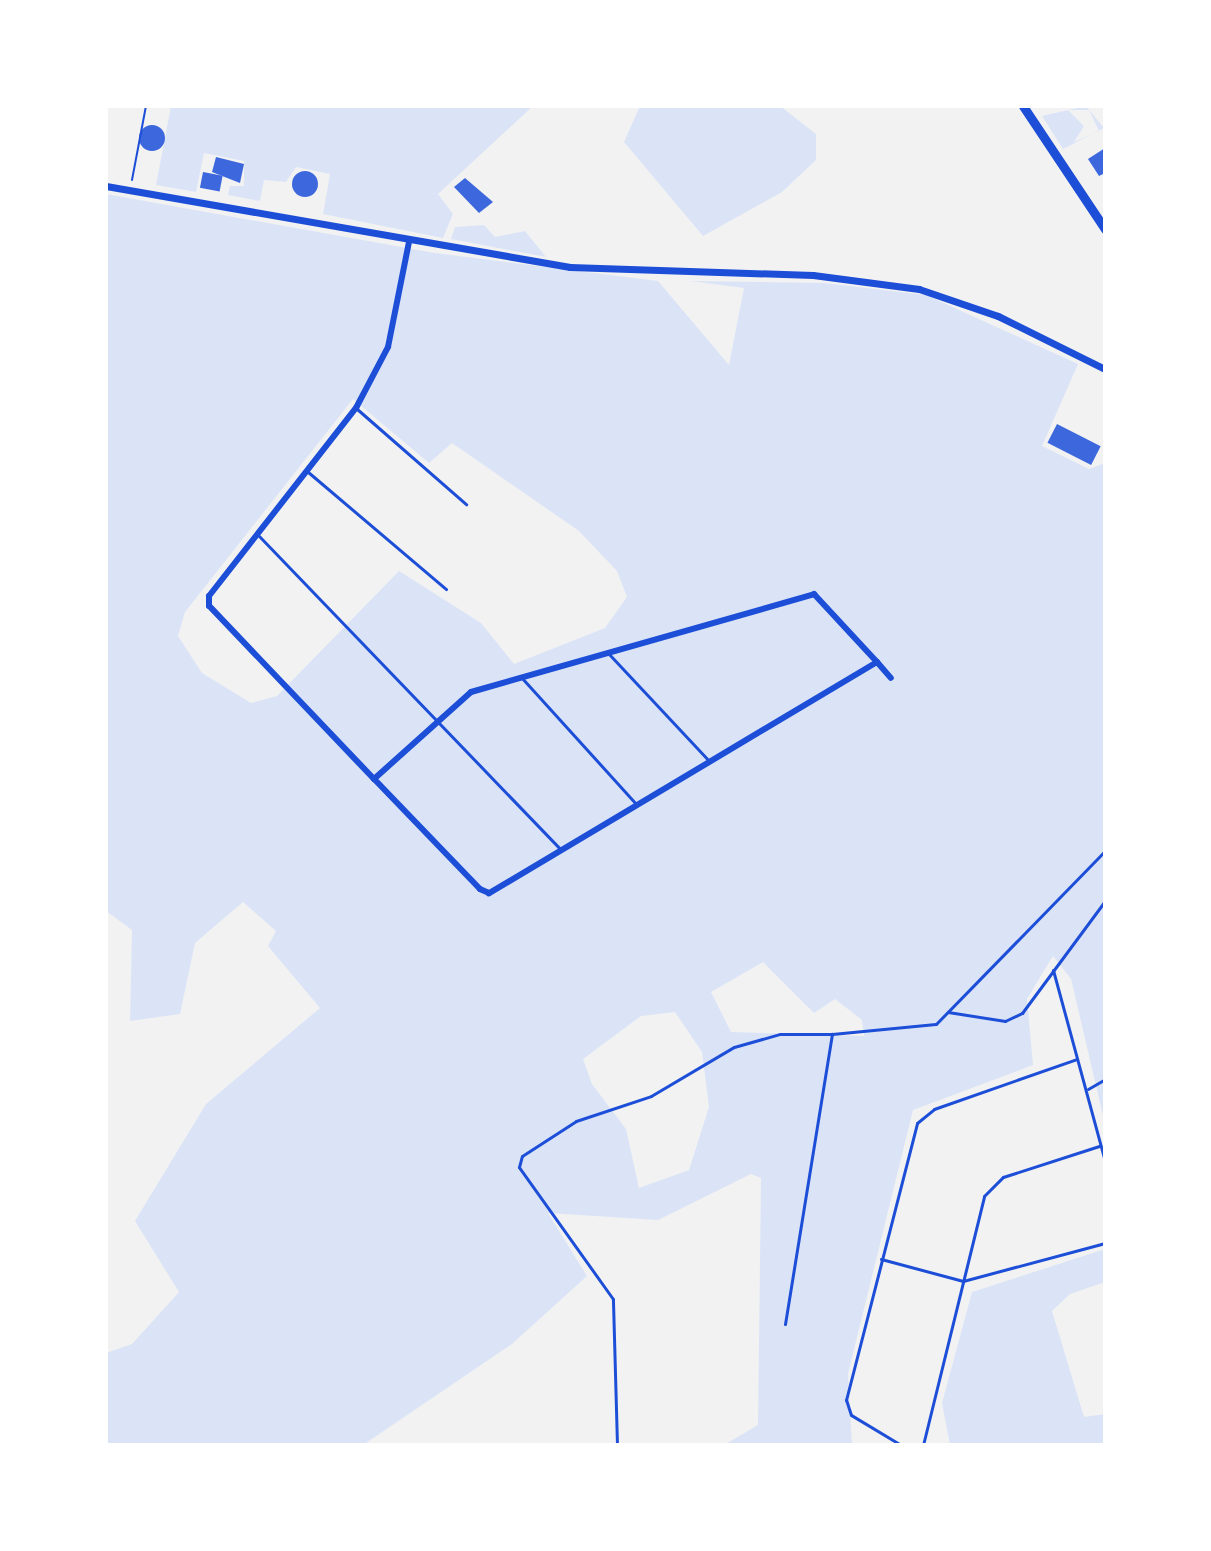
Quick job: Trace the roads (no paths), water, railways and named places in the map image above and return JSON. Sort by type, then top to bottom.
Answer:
[{"type":"main road","points":[[1023,106],[1105,229]]},
{"type":"street","points":[[106,186],[409,242],[621,272],[813,275],[919,289],[998,316],[1105,369]]},
{"type":"street","points":[[409,242],[388,347],[356,408],[259,536],[209,596],[209,606],[374,779],[489,893],[877,662]]},
{"type":"street","points":[[374,779],[471,692],[814,594],[891,678]]},
{"type":"lane","points":[[356,408],[466,504]]},
{"type":"lane","points":[[308,472],[446,589]]},
{"type":"lane","points":[[259,536],[439,719],[561,850]]},
{"type":"lane","points":[[608,653],[709,762]]},
{"type":"lane","points":[[521,677],[637,805]]},
{"type":"lane","points":[[617,1445],[613,1299],[519,1167],[522,1156],[576,1121],[651,1096],[734,1047],[780,1034],[930,1028],[1105,851]]},
{"type":"lane","points":[[947,1012],[1013,1019],[1105,901]]},
{"type":"lane","points":[[1053,970],[1105,1161]]},
{"type":"lane","points":[[785,1324],[832,1034]]},
{"type":"lane","points":[[901,1445],[846,1408],[881,1258],[924,1114],[1077,1059]]},
{"type":"lane","points":[[1086,1090],[1105,1079]]},
{"type":"lane","points":[[923,1445],[963,1281],[992,1184],[1099,1146]]},
{"type":"lane","points":[[881,1258],[963,1281],[1105,1243]]}]
